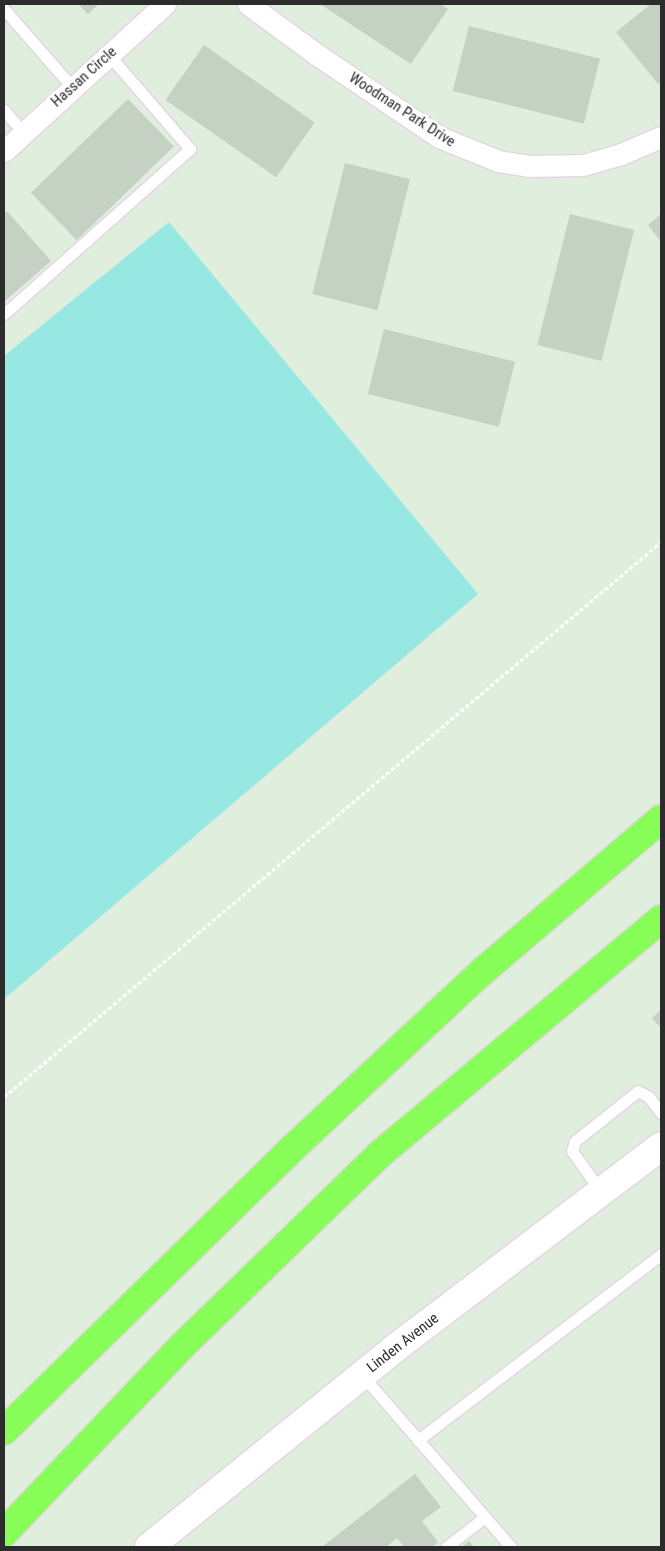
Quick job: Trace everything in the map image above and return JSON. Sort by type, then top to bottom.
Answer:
[{"type":"highway","points":[[4,1431],[293,1148],[483,970],[661,797]]},
{"type":"highway","points":[[483,970],[661,819]]},
{"type":"highway","points":[[4,1533],[182,1346],[380,1154],[661,919]]},
{"type":"main road","name":"Linden Avenue","points":[[149,1547],[362,1375],[661,1146]]},
{"type":"street","name":"Hassan Circle","points":[[4,151],[165,4]]},
{"type":"street","name":"Woodman Park Drive","points":[[248,4],[316,54],[439,137],[498,161],[528,166],[583,165],[621,154],[661,137]]},
{"type":"lane","points":[[4,10],[73,88]]},
{"type":"lane","points":[[4,314],[190,149],[109,55]]},
{"type":"lane","points":[[4,110],[23,133]]},
{"type":"lane","points":[[601,1192],[572,1151],[575,1141],[638,1091],[649,1096],[661,1113]]},
{"type":"lane","points":[[418,1440],[661,1254]]},
{"type":"lane","points":[[362,1375],[511,1547]]},
{"type":"lane","points":[[446,1547],[485,1517]]},
{"type":"path","points":[[4,1097],[661,542]]},
{"type":"shaded area","points":[[169,222],[478,594],[4,999],[4,356]]},
{"type":"building","points":[[78,4],[99,4],[88,14]]},
{"type":"building","points":[[320,4],[441,4],[448,9],[411,64]]},
{"type":"building","points":[[651,4],[661,4],[661,82],[658,84],[616,32]]},
{"type":"building","points":[[469,26],[600,59],[584,124],[453,91]]},
{"type":"building","points":[[204,45],[315,122],[276,177],[166,100]]},
{"type":"building","points":[[128,99],[174,146],[77,240],[31,193]]},
{"type":"building","points":[[345,163],[410,179],[377,310],[312,294]]},
{"type":"building","points":[[7,211],[51,261],[4,302],[4,214]]},
{"type":"building","points":[[570,214],[634,230],[601,361],[537,345]]},
{"type":"building","points":[[661,214],[661,242],[648,225]]},
{"type":"building","points":[[384,329],[515,362],[499,427],[368,394]]},
{"type":"building","points":[[661,1010],[661,1028],[652,1018]]},
{"type":"building","points":[[415,1474],[441,1507],[422,1521],[438,1542],[432,1547],[404,1547],[397,1538],[386,1547],[322,1547]]},
{"type":"building","points":[[469,1541],[474,1547],[462,1547]]}]
